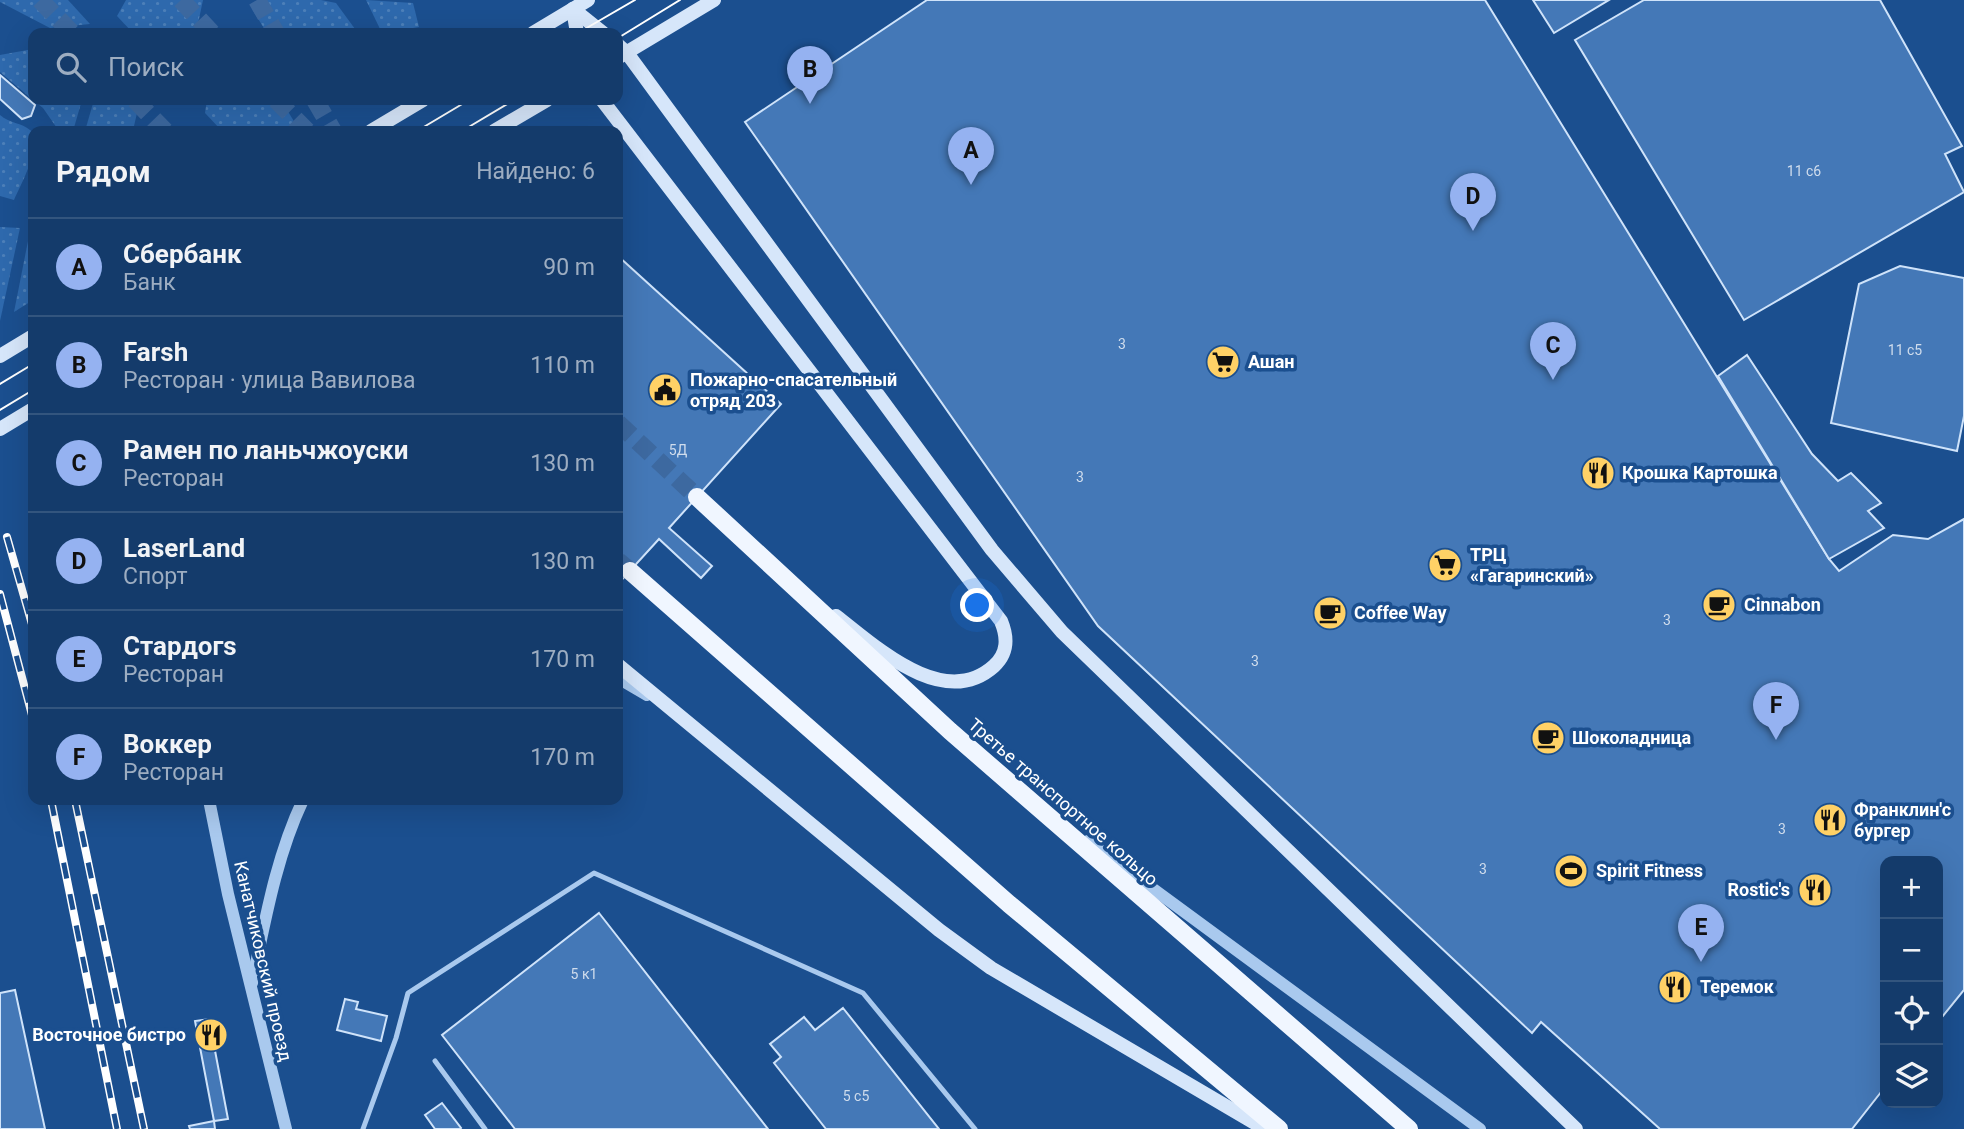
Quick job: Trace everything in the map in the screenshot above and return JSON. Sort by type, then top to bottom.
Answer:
[{"type":"main road","points":[[541,28],[588,0]]},
{"type":"main road","points":[[623,51],[714,0]]},
{"type":"main road","points":[[573,9],[576,28]]},
{"type":"main road","points":[[573,9],[597,28]]},
{"type":"main road","points":[[623,55],[1026,592],[1062,632],[1576,1129]]},
{"type":"main road","points":[[379,126],[415,105]]},
{"type":"main road","points":[[503,126],[538,105]]},
{"type":"main road","points":[[606,105],[622,126]]},
{"type":"main road","points":[[623,127],[1001,621],[1006,634],[1006,646],[1001,659],[976,678],[959,682],[940,680],[918,673],[888,656],[782,575]]},
{"type":"main road","points":[[0,356],[28,339]]},
{"type":"main road","points":[[0,429],[28,413]]},
{"type":"main road","name":"Третье транспортное кольцо","points":[[697,497],[950,732],[1409,1129]]},
{"type":"main road","points":[[630,571],[1009,904],[1279,1129]]},
{"type":"main road","points":[[623,669],[939,930],[991,968],[1265,1129]]},
{"type":"street","points":[[623,681],[683,718]]},
{"type":"street","points":[[1004,779],[1479,1129]]},
{"type":"street","name":"Канатчиковский проезд","points":[[210,805],[228,894],[286,1129]]},
{"type":"street","points":[[251,987],[275,880],[301,805]]},
{"type":"lane","points":[[363,1129],[396,1038],[408,993],[594,873],[863,993],[975,1129]]},
{"type":"lane","points":[[435,1061],[485,1129]]},
{"type":"shaded area","points":[[0,0],[68,0],[90,24],[50,28]]},
{"type":"shaded area","points":[[126,0],[203,0],[197,28],[128,28],[117,16]]},
{"type":"shaded area","points":[[260,0],[321,0],[336,3],[354,28],[264,28],[252,9]]},
{"type":"shaded area","points":[[366,0],[413,3],[419,27],[380,28]]},
{"type":"shaded area","points":[[28,50],[28,96],[0,72],[0,55]]},
{"type":"shaded area","points":[[39,105],[81,105],[74,126],[56,126]]},
{"type":"shaded area","points":[[93,105],[139,105],[134,126],[86,126]]},
{"type":"shaded area","points":[[206,105],[284,105],[297,126],[217,126],[205,113]]},
{"type":"shaded area","points":[[0,115],[28,129],[28,169],[14,200],[0,196]]},
{"type":"shaded area","points":[[0,227],[20,228],[0,321]]},
{"type":"shaded area","points":[[28,241],[28,303],[14,312]]},
{"type":"building","name":"ТРЦ «Гагаринский»","points":[[927,0],[1485,0],[1829,559],[1839,571],[1893,535],[1928,539],[1964,519],[1964,990],[1943,1016],[1943,856],[1880,856],[1880,1093],[1852,1129],[1660,1129],[1541,1022],[1532,1033],[1098,626],[745,122]]},
{"type":"building","points":[[1533,0],[1609,0],[1554,33]]},
{"type":"building","points":[[1644,0],[1880,0],[1962,146],[1945,154],[1964,192],[1744,320],[1575,40]]},
{"type":"building","points":[[0,75],[28,99],[28,105],[35,105],[31,116],[22,119],[0,99]]},
{"type":"building","points":[[623,261],[781,404],[669,528],[712,566],[701,578],[659,539],[623,579]]},
{"type":"building","points":[[1900,266],[1964,278],[1964,416],[1957,451],[1831,423],[1859,284]]},
{"type":"building","points":[[1747,355],[1812,454],[1838,481],[1851,473],[1881,503],[1868,511],[1884,528],[1829,559],[1718,376]]},
{"type":"building","points":[[599,913],[768,1129],[515,1129],[442,1035]]},
{"type":"building","points":[[15,990],[45,1129],[0,1129],[0,993]]},
{"type":"building","points":[[345,999],[358,1002],[356,1009],[387,1016],[381,1041],[337,1030]]},
{"type":"building","points":[[843,1008],[939,1129],[826,1129],[774,1063],[781,1057],[770,1044],[804,1017],[815,1030]]},
{"type":"building","points":[[209,1019],[228,1119],[214,1121],[195,1021]]},
{"type":"building","points":[[442,1103],[460,1129],[435,1129],[425,1115]]},
{"type":"building","points":[[214,1121],[215,1129],[190,1129],[189,1126]]},
{"type":"tunnel","points":[[40,0],[67,28]]},
{"type":"tunnel","points":[[181,0],[207,28]]},
{"type":"tunnel","points":[[257,0],[273,28]]},
{"type":"tunnel","points":[[140,105],[160,126]]},
{"type":"tunnel","points":[[281,105],[302,126]]},
{"type":"tunnel","points":[[318,105],[330,126]]},
{"type":"tunnel","points":[[623,428],[697,497]]},
{"type":"tunnel","points":[[623,565],[630,571]]},
{"type":"tram line","points":[[587,28],[635,0]]},
{"type":"tram line","points":[[623,35],[680,0]]},
{"type":"tram line","points":[[425,126],[461,105]]},
{"type":"tram line","points":[[470,126],[506,105]]},
{"type":"tram line","points":[[0,384],[28,367]]},
{"type":"tram line","points":[[0,410],[28,393]]},
{"type":"railway","points":[[7,537],[28,610]]},
{"type":"railway","points":[[0,594],[28,700]]},
{"type":"railway","points":[[52,805],[117,1129]]},
{"type":"railway","points":[[76,805],[144,1129]]},
{"type":"place","name":"Farsh","points":[[810,104]]},
{"type":"place","name":"Сбербанк","points":[[971,185]]},
{"type":"place","name":"LaserLand","points":[[1473,231]]},
{"type":"place","name":"Ашан","points":[[1223,362]]},
{"type":"place","name":"Рамен по ланьчжоуски","points":[[1553,380]]},
{"type":"place","name":"Пожарно-спасательный отряд 203","points":[[665,390]]},
{"type":"place","name":"Крошка Картошка","points":[[1598,473]]},
{"type":"place","name":"ТРЦ «Гагаринский»","points":[[1445,565]]},
{"type":"place","name":"Cinnabon","points":[[1719,605]]},
{"type":"place","name":"Coffee Way","points":[[1330,613]]},
{"type":"place","name":"Шоколадница","points":[[1548,738]]},
{"type":"place","name":"Воккер","points":[[1776,740]]},
{"type":"place","name":"Франклин'с бургер","points":[[1830,820]]},
{"type":"place","name":"Spirit Fitness","points":[[1571,871]]},
{"type":"place","name":"Rostic's","points":[[1815,890]]},
{"type":"place","name":"Стардогs","points":[[1701,962]]},
{"type":"place","name":"Теремок","points":[[1675,987]]},
{"type":"place","name":"Восточное бистро","points":[[211,1035]]}]
